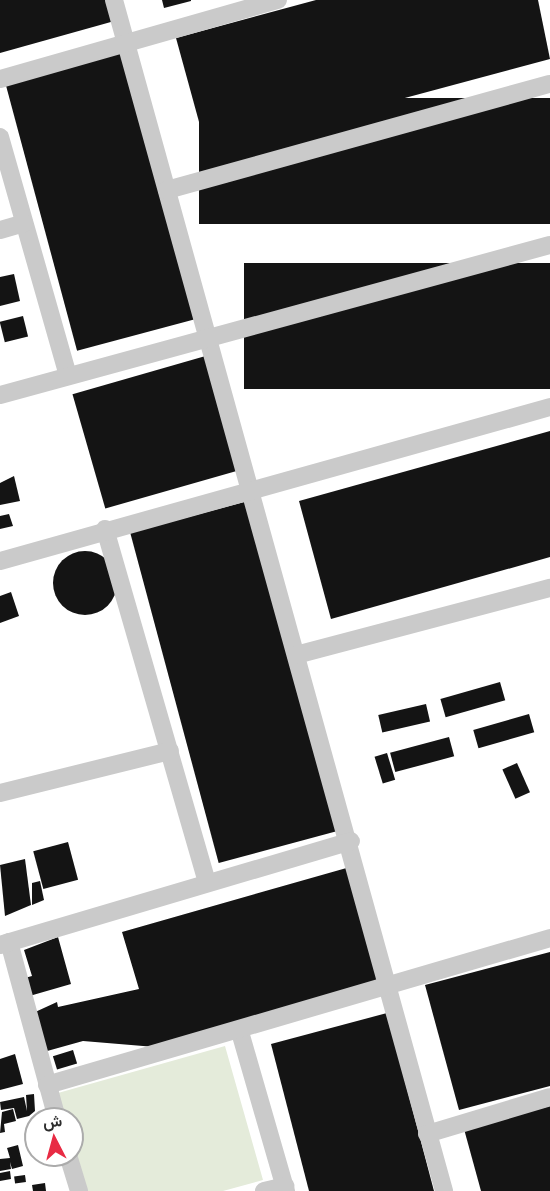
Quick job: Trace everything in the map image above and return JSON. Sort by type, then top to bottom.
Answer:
[{"type":"street","points":[[114,0],[296,655],[351,841],[444,1191]]},
{"type":"street","points":[[0,79],[278,0]]},
{"type":"street","points":[[166,190],[550,84]]},
{"type":"street","points":[[0,137],[68,376]]},
{"type":"street","points":[[0,230],[24,223]]},
{"type":"street","points":[[0,395],[550,245]]},
{"type":"street","points":[[0,561],[249,488],[550,406]]},
{"type":"street","points":[[105,529],[207,883]]},
{"type":"street","points":[[296,655],[550,588]]},
{"type":"street","points":[[0,793],[170,751]]},
{"type":"street","points":[[53,1107],[4,944],[351,841]]},
{"type":"street","points":[[47,1085],[240,1032],[550,938]]},
{"type":"street","points":[[240,1032],[286,1188],[264,1191]]},
{"type":"street","points":[[427,1134],[550,1097]]},
{"type":"street","points":[[72,1167],[79,1191]]},
{"type":"green space","points":[[225,1046],[263,1180],[223,1191],[85,1191],[78,1167],[84,1167],[84,1107],[62,1107],[58,1093]]},
{"type":"building","points":[[0,0],[112,0],[118,20],[0,53]]},
{"type":"building","points":[[162,0],[191,0],[191,1],[164,8]]},
{"type":"building","points":[[316,0],[538,0],[550,59],[207,151],[176,38]]},
{"type":"building","points":[[122,51],[194,320],[77,351],[5,82]]},
{"type":"building","points":[[199,98],[550,98],[550,224],[199,224]]},
{"type":"building","points":[[244,263],[550,263],[550,389],[244,389]]},
{"type":"building","points":[[14,274],[20,301],[0,306],[0,277]]},
{"type":"building","points":[[23,316],[28,336],[5,342],[0,322]]},
{"type":"building","points":[[209,355],[242,469],[105,509],[73,394]]},
{"type":"building","points":[[550,431],[550,557],[331,619],[299,501]]},
{"type":"building","points":[[14,476],[20,501],[0,505],[0,483]]},
{"type":"building","points":[[248,501],[337,831],[219,863],[130,533]]},
{"type":"building","points":[[9,514],[13,526],[0,529],[0,516]]},
{"type":"building","points":[[85,551],[108,560],[117,583],[108,606],[85,615],[62,606],[53,583],[62,560]]},
{"type":"building","points":[[11,592],[19,616],[0,623],[0,596]]},
{"type":"building","points":[[500,682],[505,700],[446,717],[440,699]]},
{"type":"building","points":[[426,704],[430,722],[382,733],[378,715]]},
{"type":"building","points":[[529,714],[534,732],[478,748],[473,730]]},
{"type":"building","points":[[449,737],[454,756],[395,772],[390,753]]},
{"type":"building","points":[[387,753],[395,780],[383,784],[375,757]]},
{"type":"building","points":[[517,763],[530,792],[515,799],[502,770]]},
{"type":"building","points":[[68,842],[78,880],[43,889],[33,851]]},
{"type":"building","points":[[25,859],[31,905],[5,916],[0,865]]},
{"type":"building","points":[[350,867],[383,982],[155,1047],[83,1041],[40,1053],[33,1013],[57,1002],[58,1007],[139,989],[122,932]]},
{"type":"building","points":[[40,881],[44,900],[32,905],[32,883]]},
{"type":"building","points":[[58,937],[71,984],[26,997],[21,979],[32,976],[24,950]]},
{"type":"building","points":[[550,952],[550,1086],[459,1110],[425,985]]},
{"type":"building","points":[[387,1013],[434,1191],[309,1191],[271,1044]]},
{"type":"building","points":[[73,1050],[77,1063],[57,1070],[53,1056]]},
{"type":"building","points":[[15,1054],[23,1084],[0,1090],[0,1059]]},
{"type":"building","points":[[34,1094],[35,1107],[27,1107],[26,1095]]},
{"type":"building","points":[[24,1097],[26,1107],[24,1107],[24,1117],[17,1119],[14,1108],[1,1110],[0,1102]]},
{"type":"building","points":[[550,1106],[550,1191],[481,1191],[464,1129]]},
{"type":"building","points":[[13,1109],[16,1121],[4,1124],[5,1132],[0,1133],[2,1112]]},
{"type":"building","points":[[18,1145],[23,1166],[12,1169],[10,1162],[11,1169],[0,1171],[0,1159],[10,1158],[7,1148]]},
{"type":"building","points":[[10,1171],[11,1179],[0,1181],[0,1173]]},
{"type":"building","points":[[25,1175],[26,1182],[15,1183],[14,1177]]},
{"type":"building","points":[[45,1183],[46,1191],[33,1191],[32,1185]]}]
